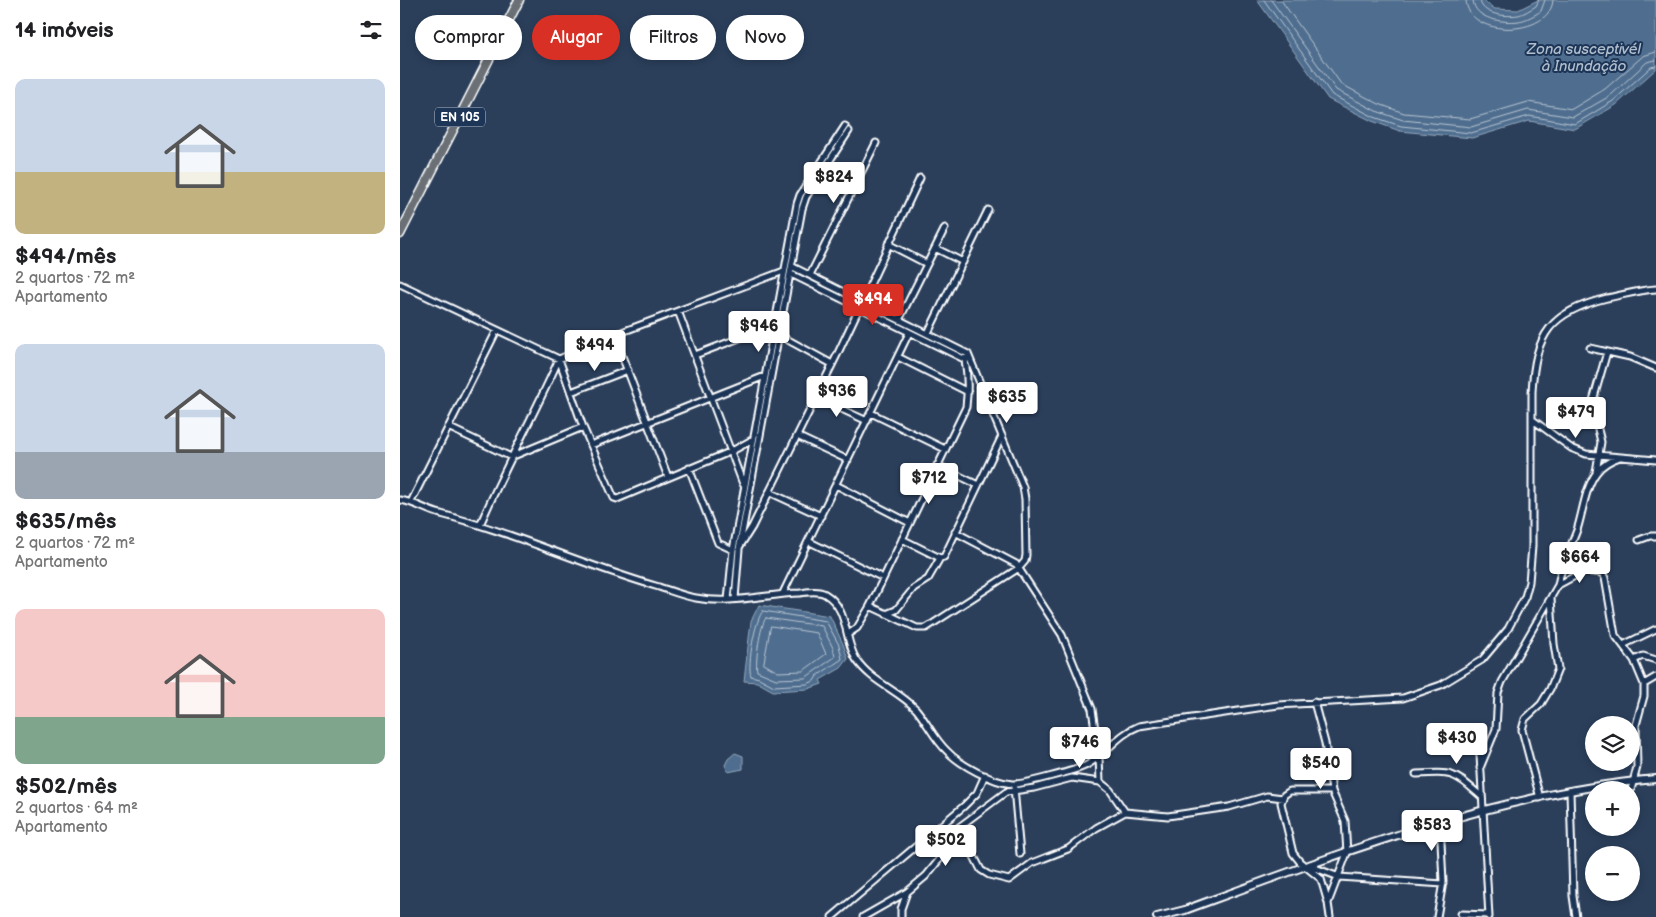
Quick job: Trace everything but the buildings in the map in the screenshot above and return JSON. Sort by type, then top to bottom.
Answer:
[{"type":"main road","name":"EN 105","points":[[400,234],[519,0]]},
{"type":"street","points":[[728,600],[752,440],[797,204],[800,195],[844,126]]},
{"type":"street","points":[[735,599],[736,550],[793,266],[802,209],[806,197],[849,131]]},
{"type":"street","points":[[810,275],[876,143]]},
{"type":"street","points":[[736,550],[769,492],[797,436],[920,178]]},
{"type":"street","points":[[928,333],[988,210]]},
{"type":"street","points":[[900,318],[945,228]]},
{"type":"street","points":[[888,244],[927,264]]},
{"type":"street","points":[[935,248],[963,262]]},
{"type":"street","points":[[793,266],[900,318],[968,354],[966,407],[870,606],[857,628],[848,634]]},
{"type":"street","points":[[480,525],[558,359],[614,335],[784,271]]},
{"type":"street","points":[[791,274],[967,361],[1002,436],[1025,493],[1026,554],[1025,561],[1019,568],[926,628],[917,628],[870,606]]},
{"type":"street","points":[[400,284],[558,359],[583,427],[614,498],[617,499],[752,440]]},
{"type":"street","points":[[863,917],[907,892],[933,868],[959,827],[1004,793],[1014,788],[1082,767],[1099,757],[1127,732],[1139,726],[1182,718],[1314,702],[1390,698],[1417,694],[1441,685],[1482,660],[1496,644],[1518,612],[1529,582],[1532,546],[1534,367],[1538,350],[1550,326],[1557,319],[1580,306],[1632,293],[1656,290]]},
{"type":"street","points":[[678,311],[744,486]]},
{"type":"street","points":[[695,355],[774,325]]},
{"type":"street","points":[[410,502],[497,330]]},
{"type":"street","points":[[783,593],[909,333]]},
{"type":"street","points":[[614,335],[668,477]]},
{"type":"street","points":[[779,335],[832,364]]},
{"type":"street","points":[[1590,348],[1630,357],[1656,368]]},
{"type":"street","points":[[1480,768],[1496,729],[1498,693],[1502,682],[1558,585],[1560,573],[1577,530],[1596,472],[1601,442],[1592,404],[1607,352]]},
{"type":"street","points":[[898,357],[968,392]]},
{"type":"street","points":[[570,392],[628,370]]},
{"type":"street","points":[[591,444],[765,376]]},
{"type":"street","points":[[816,397],[867,421]]},
{"type":"street","points":[[871,413],[945,449]]},
{"type":"street","points":[[1534,420],[1571,448],[1586,454],[1656,460]]},
{"type":"street","points":[[448,427],[511,457],[583,427]]},
{"type":"street","points":[[797,436],[848,460]]},
{"type":"street","points":[[886,614],[896,610],[914,588],[928,579],[940,558],[944,557],[1002,436]]},
{"type":"street","points":[[1596,472],[1608,462],[1620,457]]},
{"type":"street","points":[[938,465],[978,485]]},
{"type":"street","points":[[689,468],[718,543],[736,550]]},
{"type":"street","points":[[836,485],[910,523]]},
{"type":"street","points":[[769,492],[821,516]]},
{"type":"street","points":[[400,500],[439,514],[480,525],[646,584],[694,598],[728,600],[783,593],[815,592],[825,594],[837,607],[844,621],[850,648],[862,667],[877,681],[910,703],[939,743],[959,761],[1014,788],[1072,778],[1100,782],[1110,790],[1125,812]]},
{"type":"street","points":[[955,532],[1016,564],[1062,634],[1092,709],[1099,757],[1100,782]]},
{"type":"street","points":[[1639,540],[1656,536]]},
{"type":"street","points":[[902,538],[940,558]]},
{"type":"street","points":[[808,541],[883,578]]},
{"type":"street","points":[[1558,585],[1584,571],[1602,573],[1605,578],[1615,635],[1634,660],[1644,684],[1644,696],[1636,725],[1637,764],[1633,781],[1656,779]]},
{"type":"street","points":[[1540,798],[1522,730],[1525,719],[1541,704],[1550,689],[1558,668],[1554,644],[1551,598]]},
{"type":"street","points":[[1623,645],[1656,629]]},
{"type":"street","points":[[1634,660],[1642,656],[1656,660]]},
{"type":"street","points":[[1644,684],[1656,677]]},
{"type":"street","points":[[1314,702],[1325,743],[1332,791],[1345,821],[1347,853],[1328,903]]},
{"type":"street","points":[[1460,740],[1474,745],[1478,750],[1484,812],[1489,916],[1461,914]]},
{"type":"street","points":[[1416,774],[1454,774],[1482,797]]},
{"type":"street","points":[[832,917],[964,806],[977,793],[985,775]]},
{"type":"street","points":[[1014,788],[1020,854]]},
{"type":"street","points":[[1157,917],[1185,910],[1440,822],[1585,789]]},
{"type":"street","points":[[1332,791],[1290,791],[1283,798],[1282,810],[1293,852],[1300,862],[1339,877],[1443,884]]},
{"type":"street","points":[[1570,791],[1573,896],[1576,917]]},
{"type":"street","points":[[959,827],[981,870],[988,875],[1009,880],[1032,863],[1068,849],[1096,828],[1125,812],[1168,816],[1229,806],[1267,796],[1283,798]]},
{"type":"street","points":[[1437,917],[1443,884],[1440,822]]},
{"type":"street","points":[[1309,867],[1320,879],[1328,903],[1330,917]]},
{"type":"street","points":[[901,917],[907,892]]},
{"type":"water","name":"Zona susceptivél à Inundação","points":[[1257,0],[1482,0],[1495,9],[1518,10],[1538,0],[1656,0],[1656,69],[1616,105],[1575,129],[1529,121],[1472,138],[1400,131],[1372,121],[1328,99]]},
{"type":"water","points":[[759,605],[830,616],[848,659],[841,668],[820,680],[822,684],[808,689],[773,691],[757,682],[744,681],[751,621]]},
{"type":"water","points":[[735,753],[743,756],[743,769],[728,772],[725,765],[728,759]]}]
